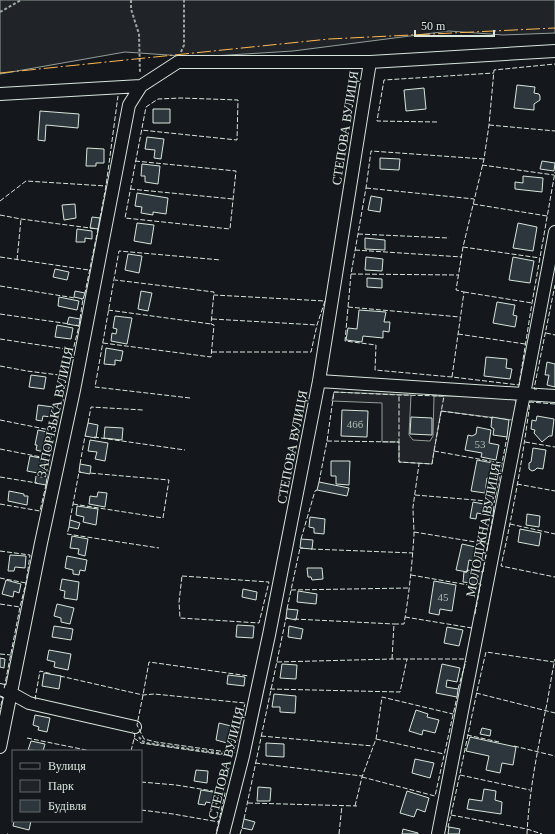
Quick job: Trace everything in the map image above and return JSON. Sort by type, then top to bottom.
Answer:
[{"type":"street","points":[[0,94],[141,86],[178,62],[370,62],[555,51]]},
{"type":"street","name":"СТЕПОВА ВУЛИЦЯ","points":[[223,834],[243,756],[269,635],[319,381],[370,62]]},
{"type":"street","name":"ЗАПОРІЗЬКА ВУЛИЦЯ","points":[[0,747],[5,692],[41,543],[74,390],[129,104],[141,86]]},
{"type":"street","name":"МОЛОДІЖНА ВУЛИЦЯ","points":[[438,834],[555,232]]},
{"type":"street","points":[[319,381],[555,396]]},
{"type":"street","points":[[5,692],[29,702],[135,727]]},
{"type":"path","points":[[0,12],[21,0]]},
{"type":"path","points":[[130,0],[131,9],[140,34],[141,86]]},
{"type":"path","points":[[178,62],[184,45],[184,0]]},
{"type":"path","points":[[135,727],[142,741],[147,743],[243,756]]},
{"type":"green space","points":[[0,0],[555,0],[555,33],[503,35],[449,31],[293,51],[197,57],[125,52],[0,74]]},
{"type":"green space","points":[[334,392],[411,395],[409,435],[413,440],[430,441],[433,436],[434,396],[513,398],[516,402],[513,420],[441,411],[432,464],[399,462],[399,442],[382,442],[382,403],[332,401]]},
{"type":"building","points":[[517,85],[535,87],[534,93],[539,94],[540,100],[534,104],[534,110],[514,108]]},
{"type":"building","points":[[424,88],[426,109],[406,111],[404,90]]},
{"type":"building","points":[[153,109],[170,109],[170,123],[153,123]]},
{"type":"building","points":[[40,111],[79,114],[78,128],[46,125],[45,141],[38,140]]},
{"type":"building","points":[[147,137],[164,139],[161,159],[154,158],[155,150],[145,149]]},
{"type":"building","points":[[87,148],[104,149],[104,163],[96,163],[96,166],[86,166]]},
{"type":"building","points":[[380,158],[400,159],[399,170],[380,169]]},
{"type":"building","points":[[542,161],[555,163],[554,171],[540,169]]},
{"type":"building","points":[[142,164],[160,166],[158,184],[145,182],[145,176],[141,176]]},
{"type":"building","points":[[523,176],[543,178],[542,192],[515,189],[515,182],[523,183]]},
{"type":"building","points":[[137,193],[168,198],[166,214],[153,212],[153,215],[141,213],[142,207],[135,206]]},
{"type":"building","points":[[371,196],[382,198],[380,212],[368,210]]},
{"type":"building","points":[[75,204],[76,218],[64,220],[62,205]]},
{"type":"building","points":[[92,217],[100,218],[98,229],[90,228]]},
{"type":"building","points":[[137,223],[154,225],[151,244],[134,241]]},
{"type":"building","points":[[518,223],[537,227],[533,251],[513,248]]},
{"type":"building","points":[[77,229],[92,231],[92,239],[85,238],[85,242],[76,242]]},
{"type":"building","points":[[365,238],[385,240],[385,250],[365,249]]},
{"type":"building","points":[[128,254],[142,256],[139,273],[125,270]]},
{"type":"building","points":[[366,257],[383,259],[382,271],[365,270]]},
{"type":"building","points":[[513,257],[534,261],[530,283],[509,280]]},
{"type":"building","points":[[55,269],[69,272],[67,280],[53,277]]},
{"type":"building","points":[[367,278],[382,279],[382,288],[367,287]]},
{"type":"building","points":[[75,291],[85,293],[83,299],[74,297]]},
{"type":"building","points":[[141,291],[152,293],[148,311],[138,309]]},
{"type":"building","points":[[59,297],[79,301],[77,310],[58,306]]},
{"type":"building","points":[[497,302],[515,305],[513,315],[517,316],[515,327],[493,323]]},
{"type":"building","points":[[359,310],[386,312],[384,322],[390,322],[389,332],[383,331],[383,338],[363,336],[362,342],[346,340],[348,328],[357,329]]},
{"type":"building","points":[[115,316],[132,318],[127,344],[111,341],[112,333],[116,334],[117,329],[113,328]]},
{"type":"building","points":[[69,317],[80,319],[79,326],[67,324]]},
{"type":"building","points":[[57,325],[73,328],[71,339],[55,337]]},
{"type":"building","points":[[106,348],[123,351],[121,361],[115,360],[115,365],[104,364]]},
{"type":"building","points":[[486,357],[507,359],[506,368],[512,369],[510,379],[484,376]]},
{"type":"building","points":[[547,362],[555,364],[555,387],[547,385],[549,375],[545,375]]},
{"type":"building","points":[[31,375],[46,377],[44,389],[29,387]]},
{"type":"building","points":[[38,405],[53,407],[52,417],[43,416],[42,421],[36,420]]},
{"type":"building","points":[[342,410],[368,411],[367,437],[341,436]]},
{"type":"building","points":[[537,416],[554,419],[552,436],[549,436],[542,442],[534,433],[535,430],[531,429],[532,420],[536,421]]},
{"type":"building","points":[[411,417],[432,418],[432,435],[410,434]]},
{"type":"building","points":[[492,417],[509,420],[507,437],[493,435],[494,429],[491,427]]},
{"type":"building","points":[[88,423],[98,425],[96,438],[85,436]]},
{"type":"building","points":[[105,427],[123,428],[122,440],[104,438]]},
{"type":"building","points":[[477,427],[491,430],[489,443],[499,445],[496,460],[481,457],[482,453],[465,450],[468,435],[472,436],[476,434]]},
{"type":"building","points":[[38,430],[52,433],[48,453],[36,450],[37,445],[35,445]]},
{"type":"building","points":[[90,440],[108,443],[105,461],[95,459],[97,452],[88,451]]},
{"type":"building","points":[[533,448],[546,450],[543,469],[537,468],[532,471],[529,469]]},
{"type":"building","points":[[30,456],[46,459],[43,471],[39,470],[38,473],[27,471]]},
{"type":"building","points":[[477,460],[498,464],[495,479],[487,478],[485,493],[471,491]]},
{"type":"building","points":[[331,461],[350,461],[349,485],[336,484],[336,476],[331,476]]},
{"type":"building","points":[[80,464],[91,466],[90,474],[79,472]]},
{"type":"building","points":[[36,476],[47,478],[46,485],[35,483]]},
{"type":"building","points":[[319,482],[349,488],[347,496],[317,490]]},
{"type":"building","points":[[9,491],[28,496],[27,505],[8,501]]},
{"type":"building","points":[[98,492],[107,493],[105,507],[89,504],[90,496],[97,497]]},
{"type":"building","points":[[487,494],[496,495],[494,503],[485,501]]},
{"type":"building","points":[[473,502],[494,506],[493,516],[477,513],[476,519],[470,518]]},
{"type":"building","points":[[77,506],[98,509],[96,525],[83,522],[84,517],[76,515]]},
{"type":"building","points":[[527,514],[540,516],[539,527],[526,525]]},
{"type":"building","points":[[310,517],[325,519],[324,534],[314,533],[314,528],[309,527]]},
{"type":"building","points":[[70,520],[80,523],[78,529],[69,527]]},
{"type":"building","points":[[520,529],[541,533],[539,546],[518,542]]},
{"type":"building","points":[[72,536],[88,539],[85,556],[78,554],[79,549],[70,548]]},
{"type":"building","points":[[301,539],[313,540],[312,549],[300,548]]},
{"type":"building","points":[[462,544],[480,548],[477,562],[469,560],[467,572],[456,570]]},
{"type":"building","points":[[10,555],[26,556],[25,568],[15,567],[14,571],[8,571]]},
{"type":"building","points":[[67,556],[87,560],[85,571],[80,570],[79,575],[73,574],[73,570],[65,568]]},
{"type":"building","points":[[307,568],[322,568],[323,579],[312,580],[311,577],[308,577]]},
{"type":"building","points":[[467,570],[483,572],[481,584],[463,582],[464,572],[467,572]]},
{"type":"building","points":[[62,579],[79,582],[77,600],[64,598],[65,591],[60,590]]},
{"type":"building","points":[[6,580],[21,584],[19,593],[14,591],[13,597],[2,594]]},
{"type":"building","points":[[434,581],[456,585],[452,611],[440,609],[439,615],[429,613]]},
{"type":"building","points":[[243,589],[257,592],[256,600],[242,597]]},
{"type":"building","points":[[298,591],[317,594],[316,604],[297,602]]},
{"type":"building","points":[[57,604],[74,608],[70,624],[61,622],[61,618],[54,616]]},
{"type":"building","points":[[287,609],[298,610],[296,620],[286,618]]},
{"type":"building","points":[[237,625],[254,626],[253,638],[236,637]]},
{"type":"building","points":[[54,626],[73,629],[71,640],[52,637]]},
{"type":"building","points":[[289,626],[303,629],[301,639],[288,637]]},
{"type":"building","points":[[447,627],[463,630],[459,646],[444,643]]},
{"type":"building","points":[[49,650],[71,654],[68,670],[54,667],[55,662],[47,660]]},
{"type":"building","points":[[0,658],[5,659],[4,668],[0,667]]},
{"type":"building","points":[[282,664],[297,665],[296,679],[280,678]]},
{"type":"building","points":[[442,664],[460,668],[457,682],[447,680],[446,687],[458,689],[457,697],[436,693]]},
{"type":"building","points":[[44,673],[61,676],[59,689],[42,686]]},
{"type":"building","points":[[228,675],[245,677],[244,686],[227,684]]},
{"type":"building","points":[[274,694],[296,696],[295,713],[280,712],[280,707],[272,707]]},
{"type":"building","points":[[416,710],[428,714],[427,717],[439,720],[435,733],[423,730],[422,735],[409,731]]},
{"type":"building","points":[[35,715],[50,718],[47,732],[38,730],[39,727],[33,725]]},
{"type":"building","points":[[219,723],[235,727],[231,744],[216,740]]},
{"type":"building","points":[[482,728],[491,730],[490,736],[480,734]]},
{"type":"building","points":[[470,737],[516,747],[513,765],[502,763],[500,773],[486,770],[489,756],[466,751]]},
{"type":"building","points":[[31,741],[45,744],[43,750],[28,750]]},
{"type":"building","points":[[266,743],[284,744],[284,757],[266,756]]},
{"type":"building","points":[[415,759],[434,763],[430,778],[412,773]]},
{"type":"building","points":[[196,770],[208,771],[207,783],[194,781]]},
{"type":"building","points":[[258,787],[271,788],[270,801],[257,801]]},
{"type":"building","points":[[484,789],[496,791],[495,800],[502,802],[501,814],[467,809],[469,799],[482,801]]},
{"type":"building","points":[[201,790],[219,793],[217,804],[206,802],[205,805],[198,804]]},
{"type":"building","points":[[407,791],[429,798],[425,812],[417,809],[414,817],[400,813]]},
{"type":"building","points":[[244,819],[255,822],[252,830],[242,828]]},
{"type":"building","points":[[14,822],[31,822],[29,830],[13,826]]},
{"type":"building","points":[[449,827],[460,829],[459,834],[448,834]]},
{"type":"building","points":[[403,829],[418,833],[418,834],[402,834]]},
{"type":"fence","points":[[452,377],[464,292],[456,290],[463,247],[484,159],[494,70],[555,64]]},
{"type":"fence","points":[[437,122],[377,121],[384,80],[494,73]]},
{"type":"fence","points":[[100,218],[106,186],[118,96]]},
{"type":"fence","points":[[135,161],[236,171],[230,229],[125,218],[146,107],[158,99],[181,98],[238,100],[237,140],[141,130]]},
{"type":"fence","points":[[489,125],[555,131]]},
{"type":"fence","points":[[484,159],[371,151],[351,274],[345,341],[376,345],[375,370],[519,385],[555,172]]},
{"type":"fence","points":[[482,165],[554,175]]},
{"type":"fence","points":[[0,201],[26,181],[106,186]]},
{"type":"fence","points":[[366,188],[474,199]]},
{"type":"fence","points":[[130,189],[233,199]]},
{"type":"fence","points":[[473,204],[547,216]]},
{"type":"fence","points":[[0,215],[98,229],[85,293]]},
{"type":"fence","points":[[17,260],[21,219]]},
{"type":"fence","points":[[358,234],[449,238]]},
{"type":"fence","points":[[463,247],[540,258]]},
{"type":"fence","points":[[355,250],[462,257]]},
{"type":"fence","points":[[190,398],[95,387],[119,251],[221,260]]},
{"type":"fence","points":[[0,257],[89,270]]},
{"type":"fence","points":[[351,274],[458,275]]},
{"type":"fence","points":[[103,343],[211,357],[214,325],[211,324],[214,292],[115,280]]},
{"type":"fence","points":[[537,389],[534,389],[555,285]]},
{"type":"fence","points":[[0,286],[75,298]]},
{"type":"fence","points":[[464,292],[532,303]]},
{"type":"fence","points":[[212,352],[311,352],[317,325],[325,301],[214,295]]},
{"type":"fence","points":[[80,319],[83,299],[81,299]]},
{"type":"fence","points":[[348,307],[460,317]]},
{"type":"fence","points":[[108,310],[211,324]]},
{"type":"fence","points":[[0,314],[70,324]]},
{"type":"fence","points":[[212,319],[317,325]]},
{"type":"fence","points":[[0,339],[73,350],[79,326],[76,325]]},
{"type":"fence","points":[[546,333],[555,335]]},
{"type":"fence","points":[[458,334],[525,344]]},
{"type":"fence","points":[[0,366],[67,376],[47,478]]},
{"type":"fence","points":[[319,482],[334,392],[444,396],[432,464],[399,462],[399,395]]},
{"type":"fence","points":[[555,404],[530,402],[510,525],[501,566],[555,577]]},
{"type":"fence","points":[[88,423],[91,407],[143,410]]},
{"type":"fence","points":[[441,411],[493,418]]},
{"type":"fence","points":[[0,420],[55,431]]},
{"type":"fence","points":[[80,464],[86,436]]},
{"type":"fence","points":[[94,437],[185,450]]},
{"type":"fence","points":[[496,495],[507,437]]},
{"type":"fence","points":[[327,441],[399,442]]},
{"type":"fence","points":[[525,442],[555,447]]},
{"type":"fence","points":[[0,449],[51,459]]},
{"type":"fence","points":[[434,451],[501,463]]},
{"type":"fence","points":[[392,659],[394,624],[404,624],[414,535],[413,507],[419,464]]},
{"type":"fence","points":[[70,520],[79,472],[81,472]]},
{"type":"fence","points":[[73,504],[163,518],[169,480],[89,473]]},
{"type":"fence","points":[[0,477],[37,483]]},
{"type":"fence","points":[[0,504],[40,511],[46,485],[43,484]]},
{"type":"fence","points":[[517,484],[555,491]]},
{"type":"fence","points":[[301,539],[315,491],[317,490]]},
{"type":"fence","points":[[415,495],[487,501]]},
{"type":"fence","points":[[483,572],[493,516]]},
{"type":"fence","points":[[510,524],[555,534]]},
{"type":"fence","points":[[69,527],[67,534],[159,548]]},
{"type":"fence","points":[[414,532],[488,544]]},
{"type":"fence","points":[[287,609],[300,548],[303,548]]},
{"type":"fence","points":[[311,549],[413,553]]},
{"type":"fence","points":[[0,551],[30,555],[26,583],[4,689]]},
{"type":"fence","points":[[411,575],[480,587]]},
{"type":"fence","points":[[182,576],[269,582],[259,623],[180,618],[179,602],[182,576]]},
{"type":"fence","points":[[0,578],[26,583]]},
{"type":"fence","points":[[475,614],[481,584]]},
{"type":"fence","points":[[291,590],[409,588]]},
{"type":"fence","points":[[0,604],[20,607]]},
{"type":"fence","points":[[405,617],[472,628]]},
{"type":"fence","points":[[244,819],[286,618],[288,618]]},
{"type":"fence","points":[[294,619],[394,624]]},
{"type":"fence","points":[[449,827],[486,652],[554,662]]},
{"type":"fence","points":[[0,654],[11,655]]},
{"type":"fence","points":[[270,689],[400,692],[407,659]]},
{"type":"fence","points":[[277,662],[466,659]]},
{"type":"fence","points":[[527,834],[534,773],[555,659]]},
{"type":"fence","points":[[458,689],[466,661]]},
{"type":"fence","points":[[60,676],[143,695],[154,694],[245,703],[234,753],[144,739],[137,725],[143,695],[149,662],[249,676]]},
{"type":"fence","points":[[36,699],[40,671],[52,674]]},
{"type":"fence","points":[[476,693],[555,713]]},
{"type":"fence","points":[[0,696],[3,697],[0,709]]},
{"type":"fence","points":[[355,806],[362,777],[376,739],[382,697],[453,714]]},
{"type":"fence","points":[[362,777],[435,796],[457,697]]},
{"type":"fence","points":[[131,750],[135,735],[132,731]]},
{"type":"fence","points":[[467,735],[499,742]]},
{"type":"fence","points":[[261,736],[373,746]]},
{"type":"fence","points":[[27,738],[86,750]]},
{"type":"fence","points":[[134,738],[141,743],[232,756]]},
{"type":"fence","points":[[376,739],[444,754]]},
{"type":"fence","points":[[514,746],[555,756]]},
{"type":"fence","points":[[255,763],[362,776]]},
{"type":"fence","points":[[460,775],[530,790]]},
{"type":"fence","points":[[142,782],[176,785],[225,793],[216,834]]},
{"type":"fence","points":[[248,803],[357,806]]},
{"type":"fence","points":[[339,834],[342,805]]},
{"type":"fence","points":[[142,810],[219,822]]},
{"type":"fence","points":[[451,815],[527,829],[542,834]]},
{"type":"fence","points":[[240,834],[242,828]]},
{"type":"power","points":[[0,73],[329,39],[555,28]]}]
